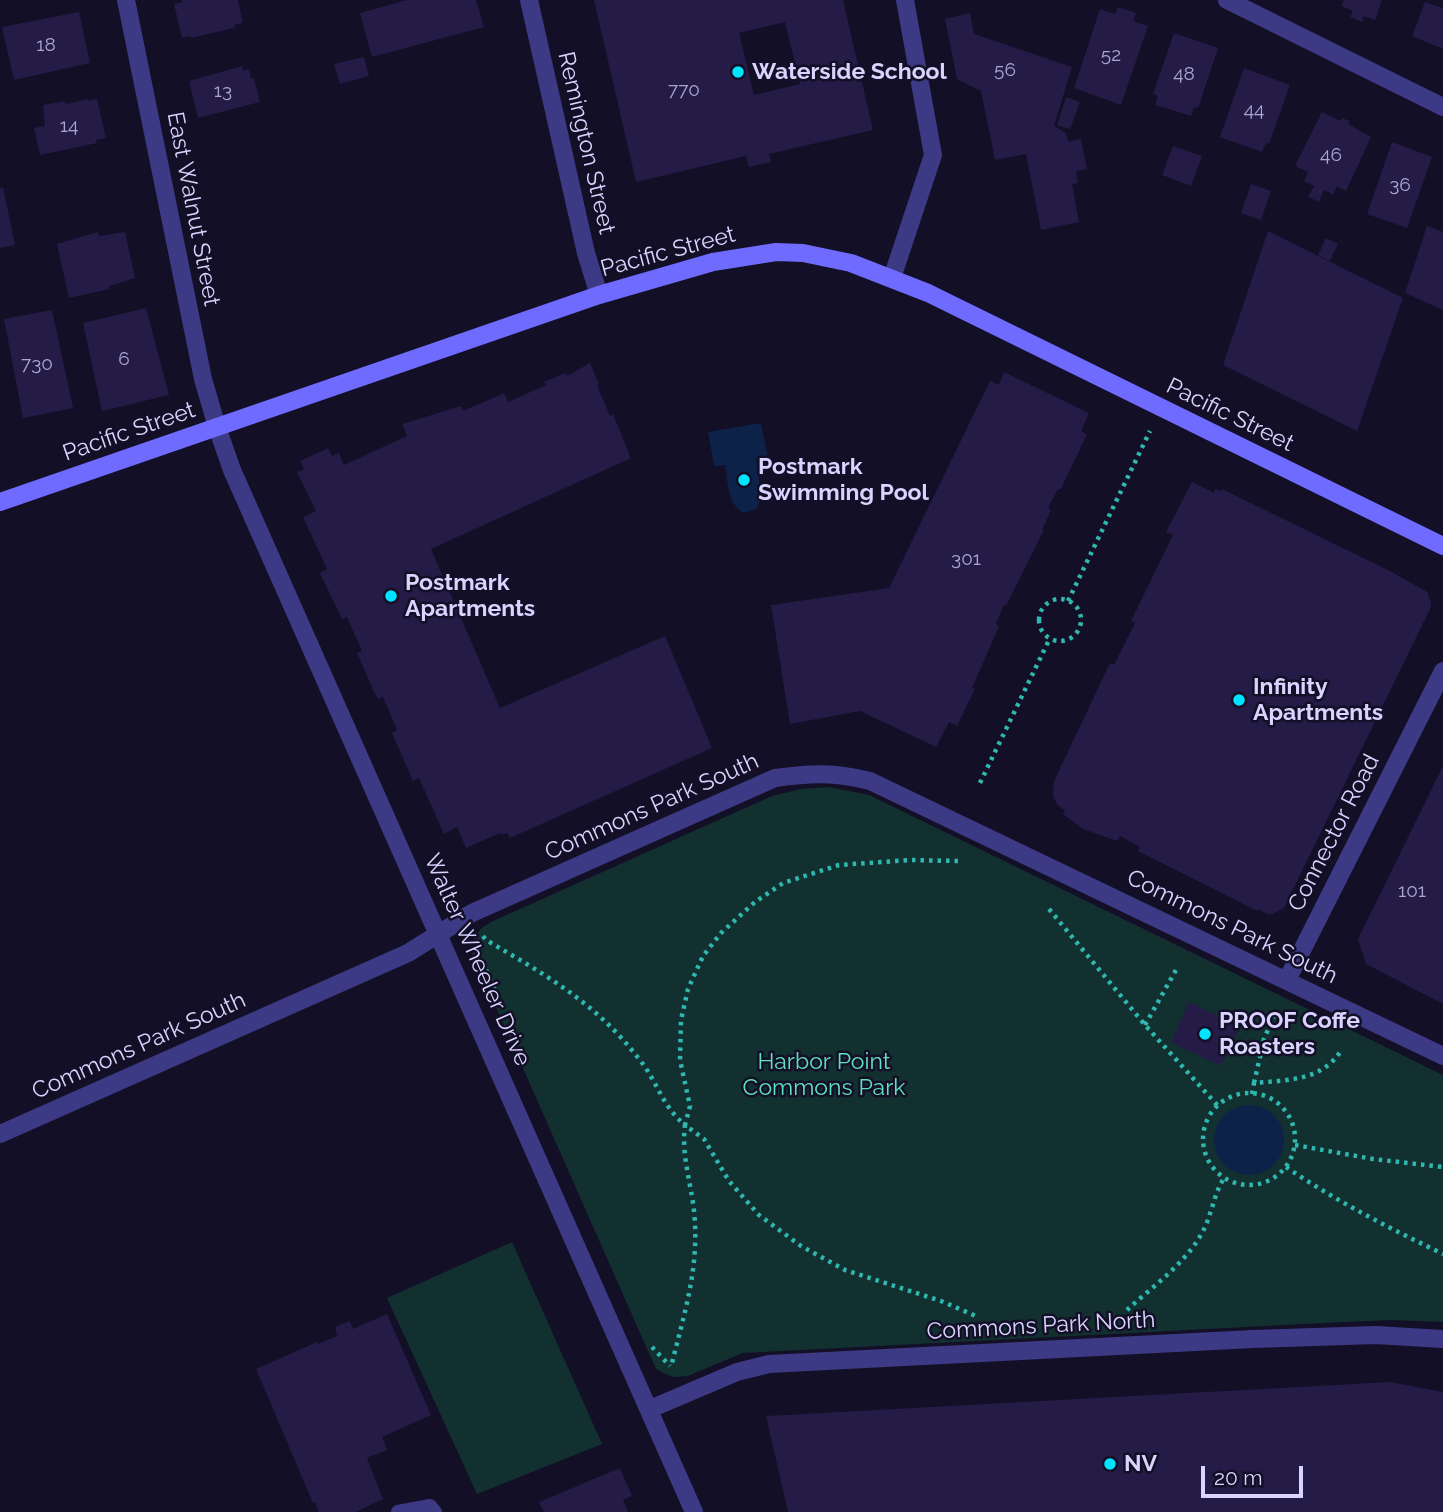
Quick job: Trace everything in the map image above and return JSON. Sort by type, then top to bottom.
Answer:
[{"type":"street","name":"East Walnut Street","points":[[126,0],[203,379],[216,428]]},
{"type":"street","name":"Remington Street","points":[[528,0],[586,253],[599,295]]},
{"type":"street","points":[[892,278],[933,155],[905,0]]},
{"type":"street","points":[[1227,0],[1443,107]]},
{"type":"street","name":"Pacific Street","points":[[0,502],[599,295],[713,262],[776,252],[803,253],[839,260],[892,278],[978,317],[1443,546]]},
{"type":"street","name":"Walter Wheeler Drive","points":[[216,428],[232,470],[694,1512]]},
{"type":"street","name":"Connector Road","points":[[1287,980],[1443,671]]},
{"type":"street","name":"Commons Park South","points":[[0,1134],[408,953],[472,914],[775,778],[815,773],[842,774],[870,781],[1443,1056]]},
{"type":"street","name":"Commons Park North","points":[[650,1409],[737,1372],[769,1364],[1267,1339],[1376,1335],[1443,1339]]},
{"type":"lane","points":[[398,1512],[430,1506],[435,1512]]},
{"type":"path","points":[[1068,601],[1161,408]]},
{"type":"path","points":[[1054,600],[1068,601],[1078,609],[1081,622],[1079,628],[1075,634],[1063,640],[1051,638],[1041,628],[1040,614],[1043,608],[1054,600]]},
{"type":"path","points":[[980,783],[1051,638]]},
{"type":"path","points":[[671,1367],[695,1273],[694,1212],[682,1144],[690,1106],[680,1060],[681,1020],[688,989],[704,956],[721,933],[755,902],[783,883],[839,864],[911,860],[958,861]]},
{"type":"path","points":[[1049,909],[1144,1025],[1218,1106]]},
{"type":"path","points":[[472,914],[486,940],[555,980],[594,1009],[641,1060],[670,1113],[705,1139],[729,1181],[759,1215],[800,1246],[845,1270],[941,1301],[978,1317]]},
{"type":"path","points":[[1144,1025],[1176,970]]},
{"type":"path","points":[[1252,1094],[1264,1039],[1274,1016]]},
{"type":"path","points":[[1254,1083],[1310,1076],[1335,1061],[1342,1049]]},
{"type":"path","points":[[1252,1094],[1266,1097],[1279,1105],[1294,1129],[1295,1144],[1286,1167],[1276,1176],[1264,1183],[1237,1184],[1224,1178],[1208,1161],[1204,1150],[1205,1126],[1218,1106],[1228,1098],[1252,1094]]},
{"type":"path","points":[[1295,1144],[1373,1159],[1443,1167]]},
{"type":"path","points":[[1286,1167],[1325,1194],[1443,1254]]},
{"type":"path","points":[[1128,1310],[1193,1246],[1203,1230],[1224,1178]]},
{"type":"green space","name":"Harbor Point Commons Park","points":[[829,787],[869,795],[1443,1075],[1443,1322],[1391,1320],[743,1353],[688,1376],[672,1377],[656,1369],[472,953],[475,937],[493,921],[772,796],[801,789]]},
{"type":"green space","points":[[512,1242],[602,1444],[477,1494],[387,1298]]},
{"type":"water","name":"Postmark Swimming Pool","points":[[761,423],[768,458],[756,459],[762,498],[756,509],[744,513],[731,498],[725,465],[714,466],[708,432]]},
{"type":"water","points":[[1256,1105],[1269,1111],[1278,1120],[1282,1126],[1282,1154],[1274,1165],[1263,1173],[1242,1175],[1224,1165],[1216,1154],[1214,1133],[1224,1115],[1235,1107]]},
{"type":"building","points":[[182,0],[238,0],[243,23],[234,25],[234,28],[182,38],[174,4],[183,2]]},
{"type":"building","points":[[407,0],[476,0],[484,27],[372,57],[360,13]]},
{"type":"building","name":"Waterside School","points":[[594,0],[843,0],[873,130],[769,154],[771,162],[749,167],[746,156],[636,182]],"holes":[[[785,22],[800,84],[754,95],[739,33]]]},
{"type":"building","points":[[1344,0],[1382,0],[1375,20],[1364,16],[1362,22],[1350,17],[1353,11],[1341,6]]},
{"type":"building","points":[[1425,2],[1443,8],[1443,49],[1412,36]]},
{"type":"building","points":[[1118,7],[1136,13],[1133,21],[1148,26],[1121,105],[1074,88],[1100,9],[1115,14]]},
{"type":"building","points":[[79,12],[90,63],[14,80],[2,27]]},
{"type":"building","points":[[970,13],[974,34],[1072,67],[1054,126],[1066,133],[1068,141],[1081,139],[1087,169],[1076,171],[1078,183],[1072,184],[1079,222],[1041,230],[1026,154],[995,160],[981,91],[957,79],[945,19]]},
{"type":"building","points":[[1174,33],[1218,48],[1198,108],[1194,107],[1191,116],[1155,105],[1158,96],[1153,94]]},
{"type":"building","points":[[364,57],[369,76],[340,84],[334,64]]},
{"type":"building","points":[[242,66],[243,71],[249,69],[251,79],[254,78],[260,102],[198,118],[189,81]]},
{"type":"building","points":[[1244,68],[1290,85],[1269,144],[1266,143],[1262,152],[1220,137]]},
{"type":"building","points":[[1066,97],[1080,102],[1070,129],[1057,125]]},
{"type":"building","points":[[97,99],[106,138],[96,140],[97,143],[40,155],[34,128],[45,126],[43,105],[65,101],[66,104]]},
{"type":"building","points":[[1322,112],[1340,121],[1342,118],[1350,121],[1348,124],[1371,137],[1346,191],[1337,186],[1333,195],[1324,190],[1319,202],[1308,197],[1314,186],[1304,181],[1308,172],[1295,166]]},
{"type":"building","points":[[1392,142],[1432,157],[1407,228],[1367,214]]},
{"type":"building","points":[[1173,146],[1202,156],[1191,186],[1162,175]]},
{"type":"building","points":[[1251,184],[1271,191],[1261,220],[1241,213]]},
{"type":"building","points":[[3,187],[15,245],[0,248],[0,188]]},
{"type":"building","points":[[1427,226],[1443,232],[1443,310],[1405,293]]},
{"type":"building","points":[[1268,231],[1403,298],[1357,431],[1223,365]]},
{"type":"building","points":[[98,232],[99,236],[125,232],[135,278],[109,286],[110,289],[69,298],[57,244]]},
{"type":"building","points":[[1326,238],[1338,244],[1330,261],[1318,255]]},
{"type":"building","points":[[146,308],[169,395],[102,411],[83,323]]},
{"type":"building","points":[[52,310],[73,408],[23,418],[4,319]]},
{"type":"building","name":"Postmark Apartments","points":[[590,363],[610,416],[613,414],[631,458],[431,549],[500,708],[665,636],[712,748],[510,838],[507,833],[500,833],[466,848],[457,827],[444,834],[419,778],[413,781],[392,733],[397,730],[383,697],[378,699],[375,694],[357,653],[362,651],[347,617],[342,619],[320,573],[327,569],[303,517],[316,511],[297,472],[304,469],[300,461],[328,448],[332,456],[339,453],[344,465],[407,436],[402,424],[461,406],[463,411],[504,393],[508,402],[546,385],[544,382],[565,373],[567,376]]},
{"type":"building","points":[[1004,372],[1089,413],[1081,431],[1087,434],[1061,489],[1058,489],[1048,508],[1051,510],[1044,530],[1006,606],[1004,605],[996,624],[999,626],[972,688],[975,689],[957,726],[949,722],[936,747],[860,711],[790,724],[771,605],[889,588],[990,381],[999,385]]},
{"type":"building","name":"Infinity Apartments","points":[[1192,482],[1214,493],[1215,489],[1222,489],[1390,571],[1427,592],[1431,602],[1431,607],[1284,908],[1270,915],[1138,851],[1140,847],[1120,836],[1117,841],[1083,829],[1063,814],[1065,811],[1053,796],[1054,781],[1110,663],[1114,665],[1135,623],[1131,621],[1173,535],[1166,532]]},
{"type":"building","points":[[1443,766],[1443,1004],[1366,964],[1358,939]]},
{"type":"building","name":"PROOF Coffe Roasters","points":[[1189,1002],[1240,1027],[1221,1066],[1171,1042]]},
{"type":"building","points":[[387,1314],[431,1415],[382,1437],[387,1450],[367,1458],[383,1499],[356,1512],[319,1512],[256,1369],[337,1336],[335,1327],[350,1321],[353,1329]]},
{"type":"building","name":"NV","points":[[1390,1382],[1443,1392],[1443,1512],[788,1512],[766,1416]]},
{"type":"building","points":[[620,1468],[632,1496],[623,1500],[628,1512],[544,1512],[539,1502]]},
{"type":"place","name":"Waterside School","points":[[738,72]]},
{"type":"place","name":"Postmark Swimming Pool","points":[[744,480]]},
{"type":"place","name":"Postmark Apartments","points":[[391,596]]},
{"type":"place","name":"Infinity Apartments","points":[[1239,700]]},
{"type":"place","name":"PROOF Coffe Roasters","points":[[1205,1034]]},
{"type":"place","name":"NV","points":[[1110,1464]]}]
